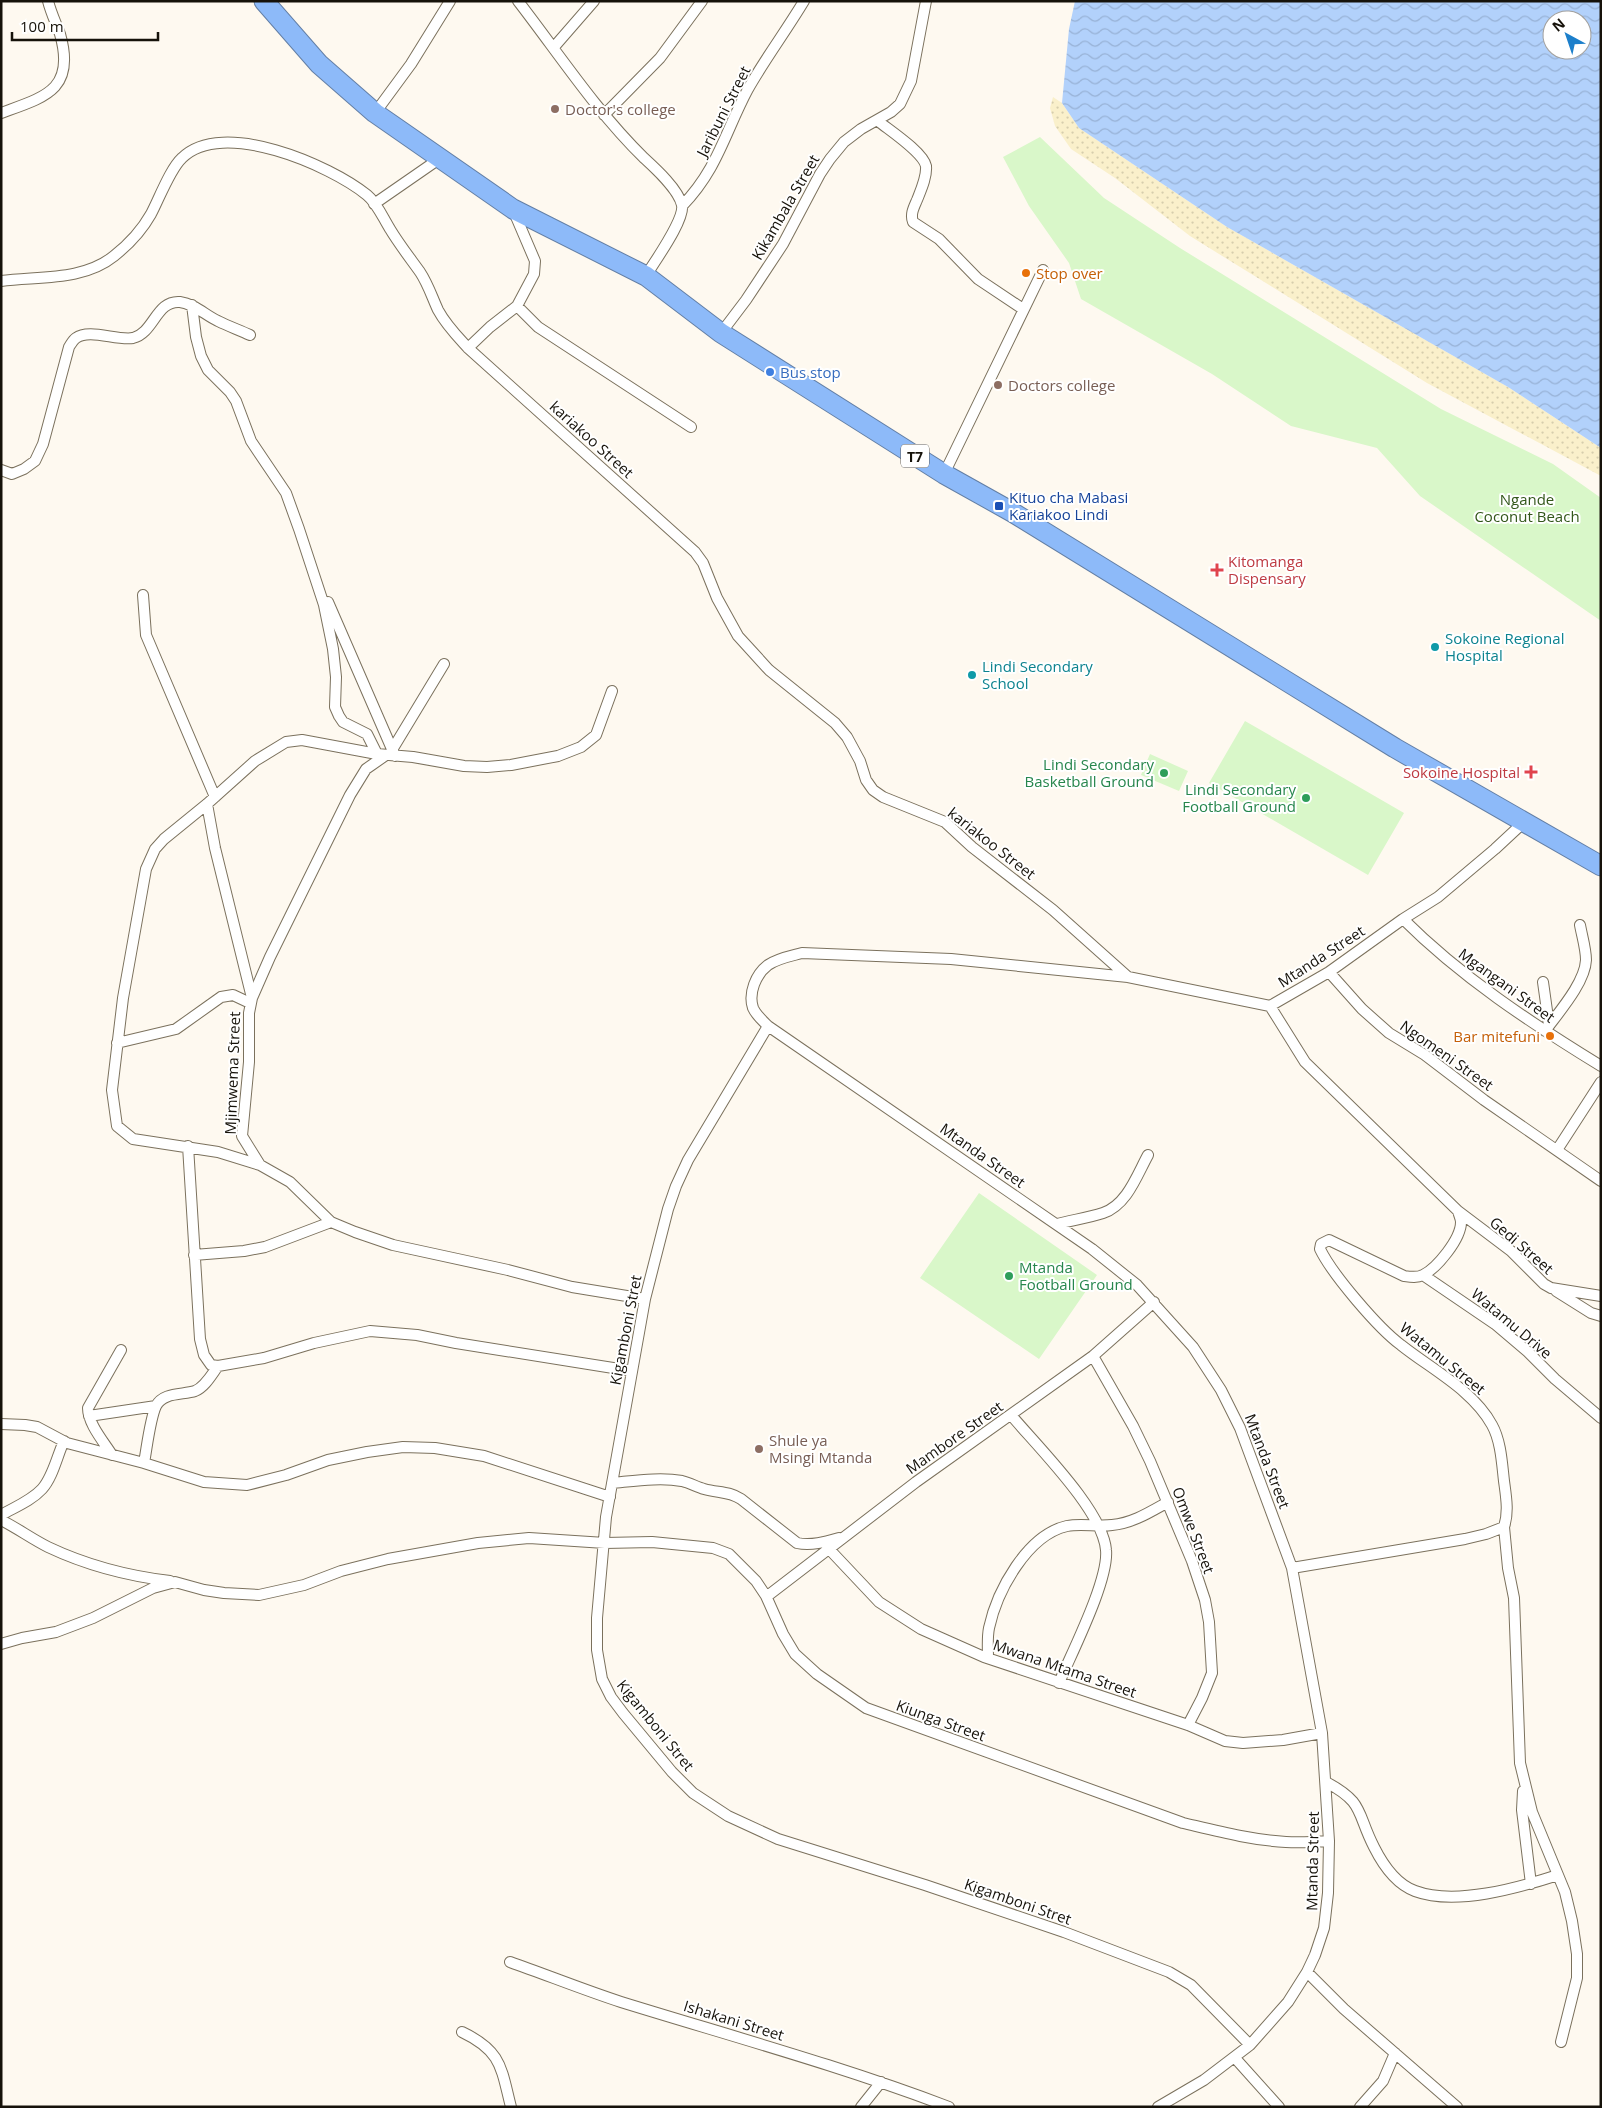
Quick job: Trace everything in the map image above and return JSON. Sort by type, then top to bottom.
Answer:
[{"type":"highway","name":"T7","points":[[264,1],[319,64],[375,113],[438,159],[513,209],[646,276],[721,333],[944,474],[1012,512],[1395,748],[1601,866]]},
{"type":"street","points":[[1,114],[50,92],[60,81],[64,71],[62,44],[48,1]]},
{"type":"street","points":[[375,113],[411,64],[450,1]]},
{"type":"street","points":[[518,1],[604,115],[668,182],[682,206],[680,218],[646,276]]},
{"type":"street","points":[[554,47],[594,1]]},
{"type":"street","points":[[604,115],[660,58],[702,1]]},
{"type":"street","name":"Jaribuni Street","points":[[682,206],[696,191],[710,170],[748,89],[804,1]]},
{"type":"street","name":"Kikambala Street","points":[[721,333],[746,300],[783,244],[830,159],[844,142],[878,121],[900,104],[907,93],[926,1]]},
{"type":"street","points":[[878,121],[913,150],[925,163],[926,175],[913,210],[911,218],[913,222],[939,240],[978,279],[1023,309]]},
{"type":"street","name":"kariakoo Street","points":[[1,281],[86,272],[113,257],[136,235],[150,216],[181,158],[196,148],[215,144],[246,144],[286,152],[328,171],[367,195],[420,273],[438,310],[450,329],[468,348],[695,552],[706,568],[717,598],[738,636],[769,670],[835,723],[855,750],[866,780],[873,790],[883,798],[945,822],[972,847],[1053,910],[1128,977]]},
{"type":"street","points":[[374,204],[438,159]]},
{"type":"street","points":[[468,348],[490,327],[517,306],[534,274],[535,261],[513,209]]},
{"type":"street","points":[[944,474],[1043,270]]},
{"type":"street","points":[[1,470],[12,474],[24,469],[35,461],[43,444],[69,347],[75,338],[85,334],[132,338],[140,335],[147,329],[165,306],[173,302],[192,305],[218,321],[250,334]]},
{"type":"street","points":[[192,305],[196,337],[201,356],[208,370],[230,392],[236,401],[251,441],[286,493],[324,605],[333,649],[336,677],[335,707],[342,722],[367,734],[388,754]]},
{"type":"street","points":[[517,306],[538,327],[690,427]]},
{"type":"street","points":[[309,559],[388,754]]},
{"type":"street","points":[[143,595],[146,635],[215,797]]},
{"type":"street","points":[[388,754],[444,664]]},
{"type":"street","points":[[260,1165],[237,1156],[188,1146],[133,1139],[117,1126],[112,1090],[123,998],[149,859],[164,838],[207,804],[255,761],[286,742],[302,740],[464,766],[487,767],[540,759],[558,756],[581,747],[596,735],[612,691]]},
{"type":"street","name":"Mjimwema Street","points":[[388,754],[366,769],[350,795],[270,957],[251,1001],[249,1062],[242,1136],[260,1165],[290,1182],[331,1222],[354,1232],[393,1245],[508,1270],[572,1287],[645,1299]]},
{"type":"street","points":[[207,804],[215,848],[251,1001]]},
{"type":"street","name":"Mtanda Street","points":[[1158,2107],[1204,2080],[1234,2058],[1250,2045],[1288,2002],[1307,1972],[1315,1955],[1327,1914],[1329,1841],[1322,1733],[1292,1568],[1240,1428],[1221,1390],[1194,1347],[1154,1302],[1137,1285],[1092,1249],[768,1026],[753,1007],[753,985],[768,965],[781,958],[802,953],[951,959],[1128,977],[1270,1006],[1329,972],[1438,897],[1496,849],[1523,823]]},
{"type":"street","name":"Mgangani Street","points":[[1403,920],[1445,958],[1601,1066]]},
{"type":"street","points":[[1547,1028],[1572,992],[1585,968],[1586,958],[1580,925]]},
{"type":"street","name":"Ngomeni Street","points":[[1329,972],[1362,1009],[1390,1033],[1426,1055],[1484,1100],[1601,1181]]},
{"type":"street","points":[[1543,982],[1547,1028]]},
{"type":"street","points":[[117,1043],[176,1029],[221,997],[233,995],[251,1001]]},
{"type":"street","points":[[1270,1006],[1305,1062],[1458,1212],[1462,1221],[1451,1247],[1435,1267],[1423,1275]]},
{"type":"street","name":"Kigamboni Stret","points":[[768,1026],[688,1160],[676,1186],[668,1209],[645,1299],[610,1497],[597,1618],[597,1650],[602,1679],[611,1697],[672,1772],[693,1793],[728,1816],[778,1839],[925,1884],[1064,1932],[1169,1972],[1191,1985],[1250,2045]]},
{"type":"street","points":[[1557,1150],[1601,1082]]},
{"type":"street","points":[[188,1146],[200,1339],[204,1355],[211,1365],[218,1366],[264,1358],[314,1343],[370,1330],[417,1335],[632,1371]]},
{"type":"street","points":[[1057,1224],[1104,1213],[1116,1206],[1125,1196],[1148,1155]]},
{"type":"street","name":"Gedi Street","points":[[1458,1212],[1511,1251],[1550,1288],[1601,1296]]},
{"type":"street","points":[[194,1254],[244,1251],[266,1247],[331,1222]]},
{"type":"street","name":"Watamu Street","points":[[1423,1275],[1414,1277],[1404,1276],[1329,1240],[1321,1244],[1320,1249],[1322,1252],[1362,1305],[1399,1344],[1466,1394],[1492,1424],[1503,1472],[1507,1510],[1504,1527]]},
{"type":"street","name":"Watamu Drive","points":[[1423,1275],[1494,1324],[1601,1418]]},
{"type":"street","points":[[1550,1288],[1591,1313],[1601,1316]]},
{"type":"street","name":"Mambore Street","points":[[770,1594],[916,1482],[1093,1356],[1154,1302]]},
{"type":"street","points":[[112,1455],[89,1416],[88,1408],[121,1350]]},
{"type":"street","name":"Omwe Street","points":[[1093,1356],[1133,1426],[1168,1502],[1192,1561],[1205,1600],[1209,1622],[1212,1673],[1188,1725]]},
{"type":"street","points":[[144,1463],[156,1406],[160,1401],[169,1396],[195,1391],[203,1385],[218,1366]]},
{"type":"street","points":[[89,1416],[156,1406]]},
{"type":"street","points":[[1011,1415],[1074,1489],[1099,1526],[1106,1550],[1101,1583],[1059,1682]]},
{"type":"street","points":[[1,1424],[25,1424],[37,1427],[64,1441],[204,1482],[247,1485],[286,1475],[328,1460],[367,1452],[403,1448],[435,1448],[484,1456],[610,1497]]},
{"type":"street","points":[[1,1515],[22,1504],[42,1489],[48,1481],[64,1441]]},
{"type":"street","points":[[612,1483],[662,1480],[682,1481],[706,1490],[734,1494],[797,1543],[805,1545],[821,1543],[844,1537]]},
{"type":"street","points":[[988,1658],[989,1629],[995,1608],[1015,1567],[1051,1531],[1068,1526],[1113,1526],[1137,1520],[1168,1502]]},
{"type":"street","name":"Kiunga Street","points":[[1,1520],[48,1546],[83,1561],[115,1571],[217,1592],[259,1595],[304,1585],[341,1571],[388,1559],[478,1543],[529,1538],[605,1543],[640,1542],[713,1548],[729,1554],[756,1581],[766,1596],[783,1634],[795,1654],[817,1674],[866,1708],[1183,1823],[1256,1839],[1287,1842],[1329,1841]]},
{"type":"street","points":[[1292,1568],[1458,1541],[1504,1527],[1508,1568],[1514,1598],[1520,1763],[1524,1785],[1535,1820],[1565,1892],[1577,1954],[1577,1978],[1561,2042]]},
{"type":"street","name":"Mwana Mtama Street","points":[[829,1549],[879,1602],[921,1629],[988,1658],[1188,1725],[1218,1739],[1243,1743],[1283,1740],[1322,1733]]},
{"type":"street","points":[[1,1644],[56,1632],[93,1618],[154,1588],[175,1582]]},
{"type":"street","points":[[1326,1782],[1352,1799],[1360,1812],[1371,1842],[1382,1864],[1394,1877],[1414,1890],[1431,1895],[1467,1895],[1510,1890],[1558,1875]]},
{"type":"street","points":[[1524,1785],[1522,1810],[1531,1884]]},
{"type":"street","name":"Ishakani Street","points":[[510,1962],[620,2001],[766,2044],[881,2082],[949,2107]]},
{"type":"street","points":[[1307,1972],[1344,2009],[1457,2107]]},
{"type":"street","points":[[462,2032],[488,2047],[498,2061],[511,2107]]},
{"type":"street","points":[[1360,2107],[1383,2081],[1395,2053]]},
{"type":"street","points":[[1234,2058],[1279,2107]]},
{"type":"street","points":[[861,2107],[881,2082]]},
{"type":"sand","points":[[1053,97],[1062,103],[1079,128],[1227,227],[1508,387],[1601,448],[1601,476],[1427,383],[1190,236],[1115,178],[1071,149],[1055,126],[1050,108]]},
{"type":"green space","name":"Ngande Coconut Beach","points":[[1040,137],[1104,198],[1180,248],[1441,409],[1553,464],[1601,498],[1601,621],[1420,496],[1377,448],[1291,426],[1212,374],[1081,299],[1069,263],[1029,206],[1003,157]]},
{"type":"green space","name":"Lindi Secondary Football Ground","points":[[1245,721],[1404,813],[1368,875],[1209,783]]},
{"type":"green space","name":"Lindi Secondary Basketball Ground","points":[[1150,754],[1188,771],[1179,791],[1141,775]]},
{"type":"green space","name":"Mtanda Football Ground","points":[[979,1193],[1097,1275],[1039,1359],[920,1278]]},
{"type":"water","points":[[1075,1],[1601,1],[1601,448],[1508,387],[1227,227],[1079,128],[1062,103],[1069,29]]},
{"type":"place","name":"Doctor's college","points":[[555,109]]},
{"type":"place","name":"Stop over","points":[[1026,273]]},
{"type":"place","name":"Bus stop","points":[[770,372]]},
{"type":"place","name":"Doctors college","points":[[998,385]]},
{"type":"place","name":"Kituo cha Mabasi Kariakoo Lindi","points":[[999,506]]},
{"type":"place","name":"Kitomanga Dispensary","points":[[1217,570]]},
{"type":"place","name":"Sokoine Regional Hospital","points":[[1435,647]]},
{"type":"place","name":"Lindi Secondary School","points":[[972,675]]},
{"type":"place","name":"Sokoine Hospital","points":[[1531,772]]},
{"type":"place","name":"Lindi Secondary Basketball Ground","points":[[1164,773]]},
{"type":"place","name":"Lindi Secondary Football Ground","points":[[1306,798]]},
{"type":"place","name":"Bar mitefuni","points":[[1550,1036]]},
{"type":"place","name":"Mtanda Football Ground","points":[[1009,1276]]},
{"type":"place","name":"Shule ya Msingi Mtanda","points":[[759,1449]]}]
